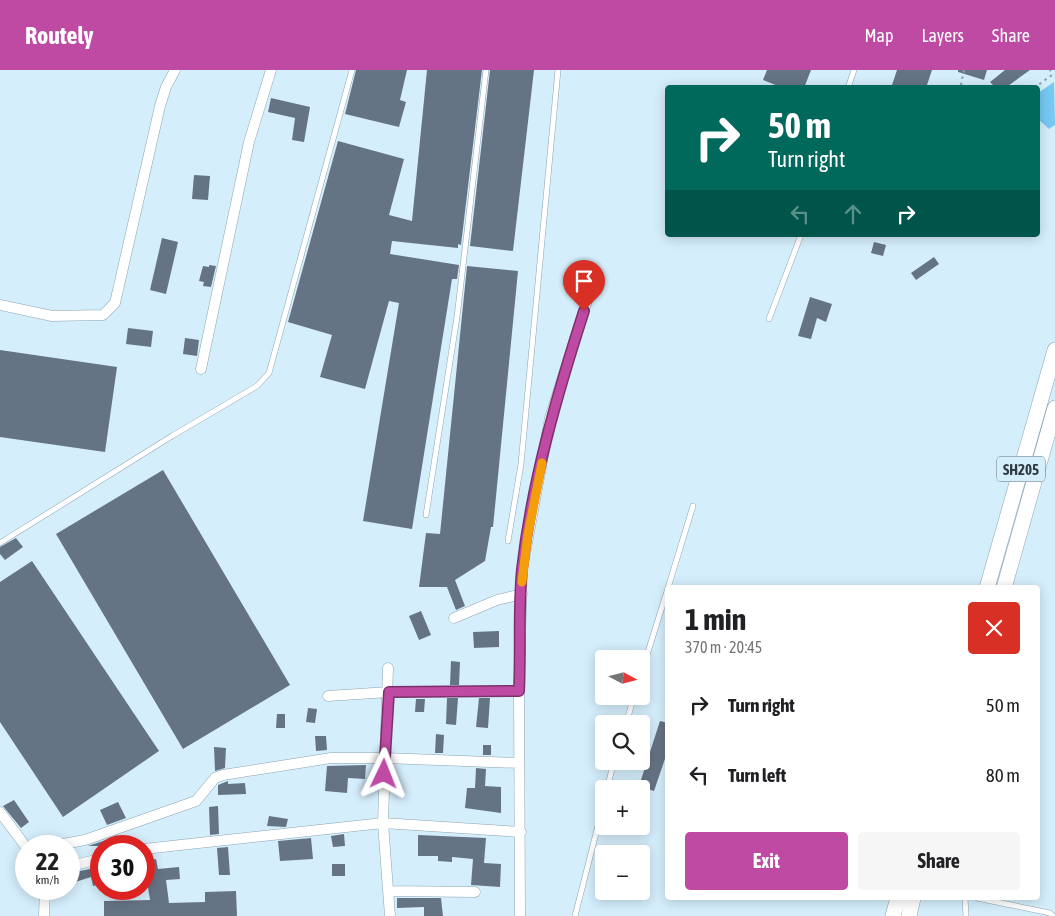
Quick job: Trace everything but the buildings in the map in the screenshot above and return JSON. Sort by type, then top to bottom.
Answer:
[{"type":"main road","name":"SH205","points":[[988,585],[1055,350]]},
{"type":"main road","points":[[1005,585],[1055,408]]},
{"type":"main road","points":[[893,916],[897,900]]},
{"type":"main road","points":[[909,916],[913,900]]},
{"type":"street","points":[[0,305],[59,317],[103,315],[110,310],[114,303],[160,106],[166,87],[175,70]]},
{"type":"street","points":[[201,368],[249,142],[271,70]]},
{"type":"street","points":[[520,916],[519,691],[522,570],[550,418],[595,275]]},
{"type":"street","points":[[454,618],[497,600],[522,594]]},
{"type":"street","points":[[388,668],[389,692],[384,758],[383,823],[390,916]]},
{"type":"street","points":[[328,696],[389,692],[519,691]]},
{"type":"street","points":[[80,841],[196,800],[206,792],[215,778],[223,775],[331,758],[519,763]]},
{"type":"street","points":[[0,812],[17,835]]},
{"type":"street","points":[[155,848],[383,823],[521,832]]},
{"type":"street","points":[[388,891],[475,892]]},
{"type":"street","points":[[44,916],[45,900]]},
{"type":"lane","points":[[0,543],[172,436],[258,386],[269,373],[352,70]]},
{"type":"lane","points":[[426,516],[457,317],[486,70]]},
{"type":"lane","points":[[508,541],[521,464],[558,70]]},
{"type":"lane","points":[[849,85],[854,70]]},
{"type":"lane","points":[[769,318],[800,237]]},
{"type":"lane","points":[[669,585],[693,506]]},
{"type":"lane","points":[[649,650],[665,598]]},
{"type":"lane","points":[[575,916],[596,835]]},
{"type":"lane","points":[[965,900],[966,916]]},
{"type":"lane","points":[[987,900],[1050,913],[1053,916]]},
{"type":"path","points":[[962,85],[964,70]]},
{"type":"path","points":[[1038,85],[1052,75],[1050,70]]},
{"type":"shaded area","points":[[1054,82],[1055,125],[1049,129],[1040,121],[1040,92]]},
{"type":"slow traffic","points":[[522,582],[528,534],[542,463]]},
{"type":"route","points":[[384,774],[389,692],[519,691],[522,570],[528,534],[550,418],[584,311]]}]
